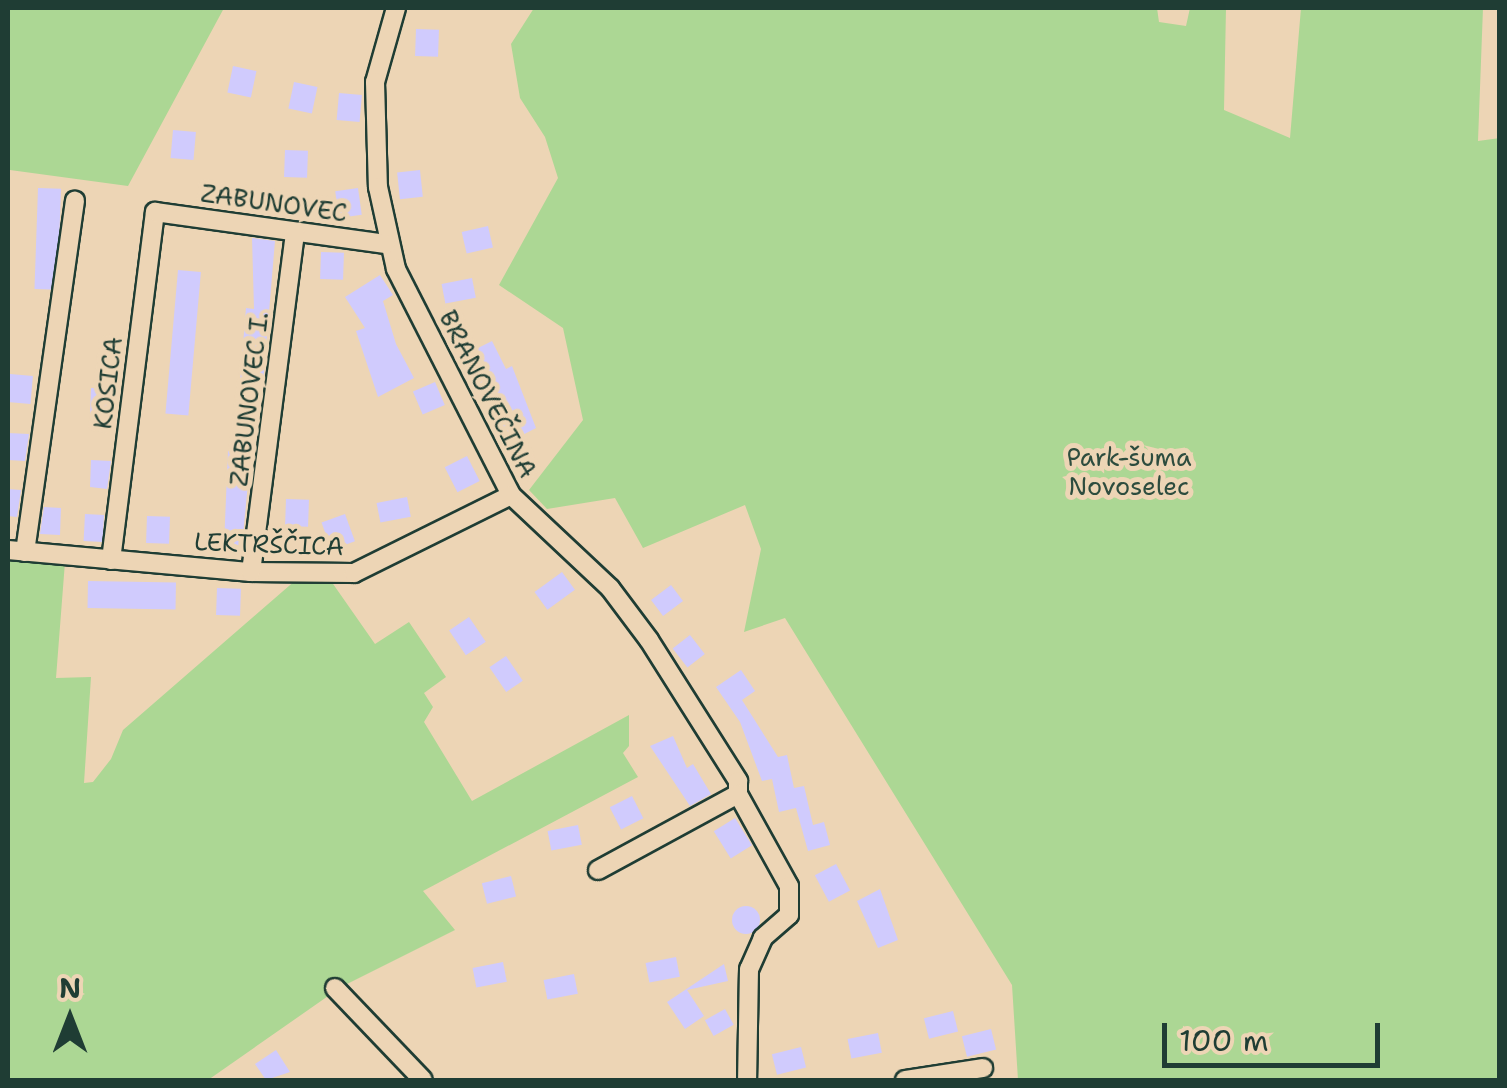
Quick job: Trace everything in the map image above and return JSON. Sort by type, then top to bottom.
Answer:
[{"type":"street","name":"BRANOVEČINA","points":[[396,8],[375,82],[386,244],[511,496],[610,588],[728,766],[738,794],[781,865],[792,902],[789,915],[753,952],[746,1080]]},
{"type":"street","points":[[16,551],[75,200]]},
{"type":"street","name":"ZABUNOVEC","points":[[156,212],[386,244]]},
{"type":"street","name":"KOSICA","points":[[111,560],[156,212]]},
{"type":"street","name":"ZABUNOVEC I.","points":[[252,572],[295,233]]},
{"type":"street","name":"LEKTRŠČICA","points":[[16,551],[252,572],[354,573],[511,496]]},
{"type":"street","points":[[598,870],[738,794]]},
{"type":"street","points":[[335,988],[423,1080]]},
{"type":"street","points":[[905,1080],[983,1068]]},
{"type":"green space","points":[[8,8],[224,8],[128,186],[10,170],[8,179]]},
{"type":"green space","name":"Park-šuma Novoselec","points":[[534,8],[1157,8],[1159,22],[1186,26],[1190,8],[1226,8],[1224,110],[1290,138],[1301,8],[1483,8],[1478,141],[1500,138],[1499,1080],[1018,1080],[1012,985],[785,618],[744,632],[761,549],[745,505],[643,548],[615,498],[547,509],[529,490],[583,420],[563,328],[499,285],[558,178],[545,137],[520,98],[511,44]]},
{"type":"green space","points":[[8,557],[65,562],[56,678],[91,677],[84,783],[93,782],[111,759],[123,730],[297,579],[331,581],[375,644],[409,622],[446,677],[424,693],[433,707],[424,722],[472,801],[629,715],[629,746],[623,753],[638,777],[423,891],[455,930],[341,987],[208,1080],[8,1080]]},
{"type":"building","points":[[416,29],[439,30],[438,57],[415,56]]},
{"type":"building","points":[[233,66],[256,71],[251,97],[227,92]]},
{"type":"building","points":[[294,82],[317,87],[312,113],[288,108]]},
{"type":"building","points":[[339,93],[362,95],[360,122],[337,120]]},
{"type":"building","points":[[173,130],[196,132],[193,160],[171,158]]},
{"type":"building","points":[[285,150],[308,151],[307,178],[284,177]]},
{"type":"building","points":[[420,170],[423,197],[400,199],[397,172]]},
{"type":"building","points":[[38,188],[61,189],[57,290],[34,289]]},
{"type":"building","points":[[358,188],[362,215],[339,218],[335,191]]},
{"type":"building","points":[[488,226],[493,247],[467,254],[462,232]]},
{"type":"building","points":[[252,238],[275,241],[263,383],[240,381],[246,308],[254,309]]},
{"type":"building","points":[[321,252],[344,253],[343,280],[320,279]]},
{"type":"building","points":[[178,270],[201,272],[188,415],[165,413]]},
{"type":"building","points":[[380,275],[393,295],[383,301],[396,344],[414,378],[378,397],[356,331],[365,328],[345,297]]},
{"type":"building","points":[[472,278],[476,298],[445,304],[442,284]]},
{"type":"building","points":[[492,341],[506,369],[512,366],[536,428],[509,442],[466,354]]},
{"type":"building","points":[[10,374],[33,376],[30,404],[8,402]]},
{"type":"building","points":[[435,382],[445,405],[423,414],[413,391]]},
{"type":"building","points":[[91,388],[114,389],[113,416],[90,415]]},
{"type":"building","points":[[8,433],[29,434],[25,461],[8,460]]},
{"type":"building","points":[[228,451],[251,452],[242,546],[224,545]]},
{"type":"building","points":[[467,456],[480,481],[457,492],[445,467]]},
{"type":"building","points":[[91,460],[111,461],[107,489],[90,487]]},
{"type":"building","points":[[8,489],[21,490],[17,517],[8,516]]},
{"type":"building","points":[[407,497],[411,517],[380,523],[377,503]]},
{"type":"building","points":[[286,499],[309,500],[308,527],[285,526]]},
{"type":"building","points":[[44,507],[61,508],[60,535],[40,534]]},
{"type":"building","points":[[85,514],[104,515],[103,542],[84,541]]},
{"type":"building","points":[[345,514],[355,541],[331,550],[322,523]]},
{"type":"building","points":[[147,516],[170,517],[169,544],[146,543]]},
{"type":"building","points":[[562,572],[575,590],[547,610],[534,592]]},
{"type":"building","points":[[88,581],[176,583],[176,610],[88,608]]},
{"type":"building","points":[[671,585],[683,601],[663,616],[651,600]]},
{"type":"building","points":[[217,588],[241,589],[240,616],[216,615]]},
{"type":"building","points":[[469,617],[486,642],[466,655],[449,630]]},
{"type":"building","points":[[690,635],[705,654],[687,667],[673,649]]},
{"type":"building","points":[[506,656],[523,681],[506,692],[489,667]]},
{"type":"building","points":[[741,670],[755,691],[742,700],[778,757],[787,755],[794,788],[804,786],[813,825],[824,822],[830,845],[808,851],[796,808],[779,812],[772,779],[762,781],[740,722],[716,687]]},
{"type":"building","points":[[673,736],[687,768],[693,764],[711,794],[690,806],[650,746]]},
{"type":"building","points":[[632,796],[643,818],[621,830],[610,807]]},
{"type":"building","points":[[735,818],[752,845],[731,858],[714,831]]},
{"type":"building","points":[[578,825],[582,845],[551,851],[548,831]]},
{"type":"building","points":[[836,864],[850,890],[829,902],[815,875]]},
{"type":"building","points":[[511,876],[516,896],[487,904],[482,883]]},
{"type":"building","points":[[880,889],[898,940],[878,948],[857,901]]},
{"type":"building","points":[[746,906],[756,910],[760,920],[756,930],[746,934],[736,930],[732,920],[736,910]]},
{"type":"building","points":[[676,957],[680,977],[649,983],[646,963]]},
{"type":"building","points":[[503,962],[507,982],[476,988],[473,968]]},
{"type":"building","points":[[724,964],[728,981],[687,990],[704,1016],[685,1029],[667,1002]]},
{"type":"building","points":[[574,974],[578,994],[547,1000],[544,980]]},
{"type":"building","points":[[725,1009],[734,1025],[714,1036],[705,1020]]},
{"type":"building","points":[[953,1011],[958,1031],[929,1039],[924,1018]]},
{"type":"building","points":[[991,1029],[996,1049],[967,1057],[962,1036]]},
{"type":"building","points":[[878,1033],[882,1053],[851,1059],[848,1039]]},
{"type":"building","points":[[801,1047],[806,1067],[777,1075],[772,1054]]},
{"type":"building","points":[[276,1050],[290,1072],[266,1080],[255,1064]]}]
